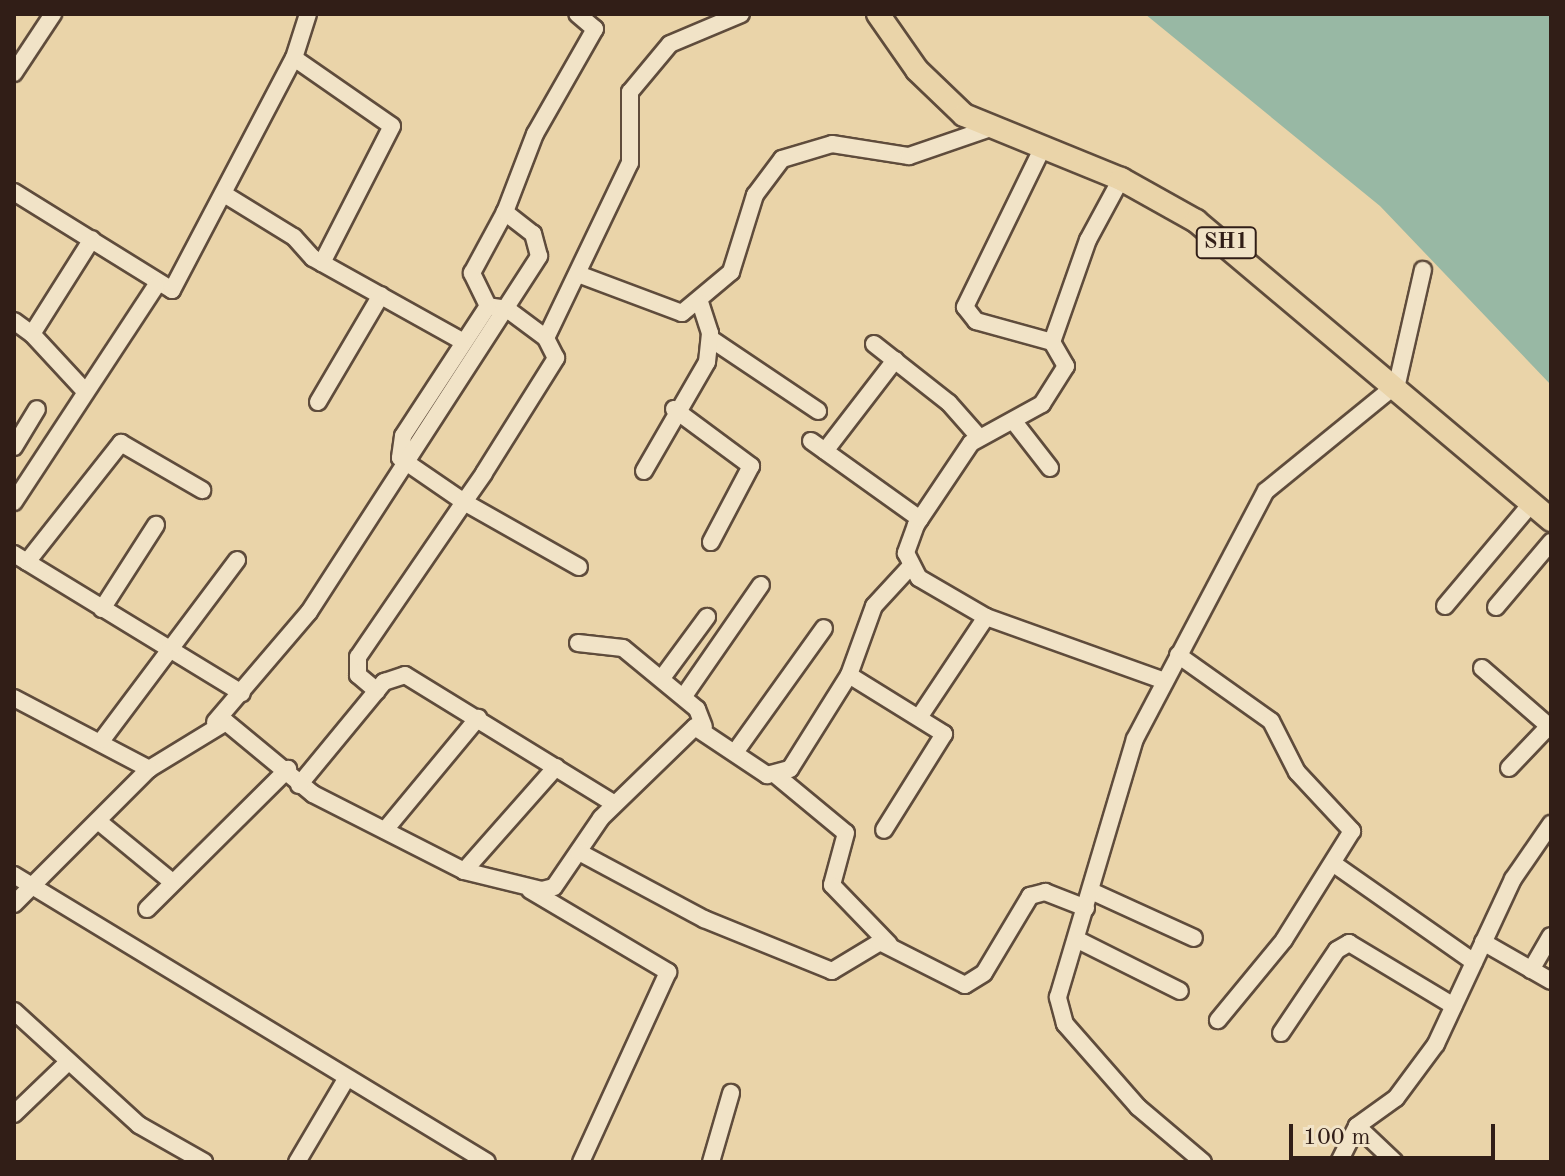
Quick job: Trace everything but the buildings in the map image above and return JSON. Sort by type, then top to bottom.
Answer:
[{"type":"main road","name":"SH1","points":[[878,14],[934,89],[988,129],[1121,179],[1219,237],[1397,384],[1551,520]]},
{"type":"street","points":[[15,69],[53,14]]},
{"type":"street","points":[[488,306],[472,273],[505,212],[535,134],[595,29],[577,14]]},
{"type":"street","points":[[546,338],[630,163],[630,92],[670,44],[741,14]]},
{"type":"street","points":[[14,192],[92,239],[156,286],[172,290],[294,58],[303,16]]},
{"type":"street","points":[[294,58],[392,126],[322,263]]},
{"type":"street","points":[[578,274],[667,312],[700,303],[739,258],[755,195],[782,159],[832,144],[909,156],[988,129]]},
{"type":"street","points":[[1042,149],[965,307],[976,321],[1052,342],[1066,366],[1042,404],[1015,423],[979,437],[920,519],[906,553],[910,567],[986,617],[1165,681]]},
{"type":"street","points":[[1052,342],[1088,240],[1121,179]]},
{"type":"street","points":[[224,194],[322,263],[462,341]]},
{"type":"street","points":[[14,904],[149,769],[215,722],[309,612],[507,309],[540,246],[505,212]]},
{"type":"street","points":[[32,334],[92,239]]},
{"type":"street","points":[[1195,1160],[1138,1107],[1065,1024],[1058,997],[1135,739],[1266,491],[1397,384],[1423,270]]},
{"type":"street","points":[[14,502],[83,389],[156,286]]},
{"type":"street","points":[[318,402],[381,295]]},
{"type":"street","points":[[644,471],[674,409],[707,362],[711,339],[700,303]]},
{"type":"street","points":[[377,691],[358,675],[358,657],[464,502],[556,358],[546,338],[507,309],[488,306]]},
{"type":"street","points":[[488,306],[462,341],[403,436],[398,451],[407,464],[464,502],[579,567]]},
{"type":"street","points":[[14,321],[32,334],[83,389]]},
{"type":"street","points":[[711,339],[818,411]]},
{"type":"street","points":[[874,344],[979,437]]},
{"type":"street","points":[[895,360],[818,446],[920,519]]},
{"type":"street","points":[[14,447],[37,409]]},
{"type":"street","points":[[674,409],[751,466],[711,542]]},
{"type":"street","points":[[1015,423],[1050,468]]},
{"type":"street","points":[[202,490],[121,443],[20,558],[242,693]]},
{"type":"street","points":[[1445,606],[1531,504]]},
{"type":"street","points":[[102,609],[156,525]]},
{"type":"street","points":[[1496,607],[1551,542]]},
{"type":"street","points":[[102,740],[173,651],[237,560]]},
{"type":"street","points":[[777,776],[807,750],[849,675],[874,606],[910,567]]},
{"type":"street","points":[[684,696],[761,585]]},
{"type":"street","points":[[662,678],[707,617]]},
{"type":"street","points":[[920,716],[986,617]]},
{"type":"street","points":[[736,751],[824,628]]},
{"type":"street","points":[[578,643],[623,648],[684,696],[704,727],[777,776],[846,833],[832,885],[889,944],[965,985],[984,973],[1037,891],[1086,908]]},
{"type":"street","points":[[1178,655],[1271,721],[1297,772],[1343,814],[1352,831],[1334,864],[1218,1020]]},
{"type":"street","points":[[1482,668],[1550,727],[1509,768]]},
{"type":"street","points":[[299,785],[377,691],[405,675],[615,804]]},
{"type":"street","points":[[849,675],[920,716],[944,734],[884,830]]},
{"type":"street","points":[[14,698],[102,740],[149,769]]},
{"type":"street","points":[[385,830],[478,718]]},
{"type":"street","points":[[215,722],[226,722],[288,769],[299,785],[464,871],[530,890],[668,972],[581,1162]]},
{"type":"street","points":[[530,890],[554,887],[615,804],[685,732],[704,727]]},
{"type":"street","points":[[464,871],[556,767]]},
{"type":"street","points":[[147,909],[171,881],[288,769]]},
{"type":"street","points":[[98,821],[171,881]]},
{"type":"street","points":[[1339,1162],[1357,1126],[1396,1098],[1454,1006],[1513,879],[1551,824]]},
{"type":"street","points":[[579,852],[823,970],[889,944]]},
{"type":"street","points":[[1334,864],[1474,962]]},
{"type":"street","points":[[14,875],[34,884],[346,1079],[487,1162]]},
{"type":"street","points":[[1091,891],[1194,938]]},
{"type":"street","points":[[1531,970],[1551,936]]},
{"type":"street","points":[[1076,939],[1180,991]]},
{"type":"street","points":[[1483,942],[1551,981]]},
{"type":"street","points":[[1281,1033],[1337,950],[1349,943],[1454,1006]]},
{"type":"street","points":[[14,1011],[67,1063],[139,1125],[204,1162]]},
{"type":"street","points":[[14,1114],[67,1063]]},
{"type":"street","points":[[297,1162],[346,1079]]},
{"type":"street","points":[[711,1162],[731,1093]]},
{"type":"street","points":[[1357,1126],[1395,1162]]},
{"type":"shaded area","points":[[1145,14],[1551,14],[1551,385],[1380,206]]}]
